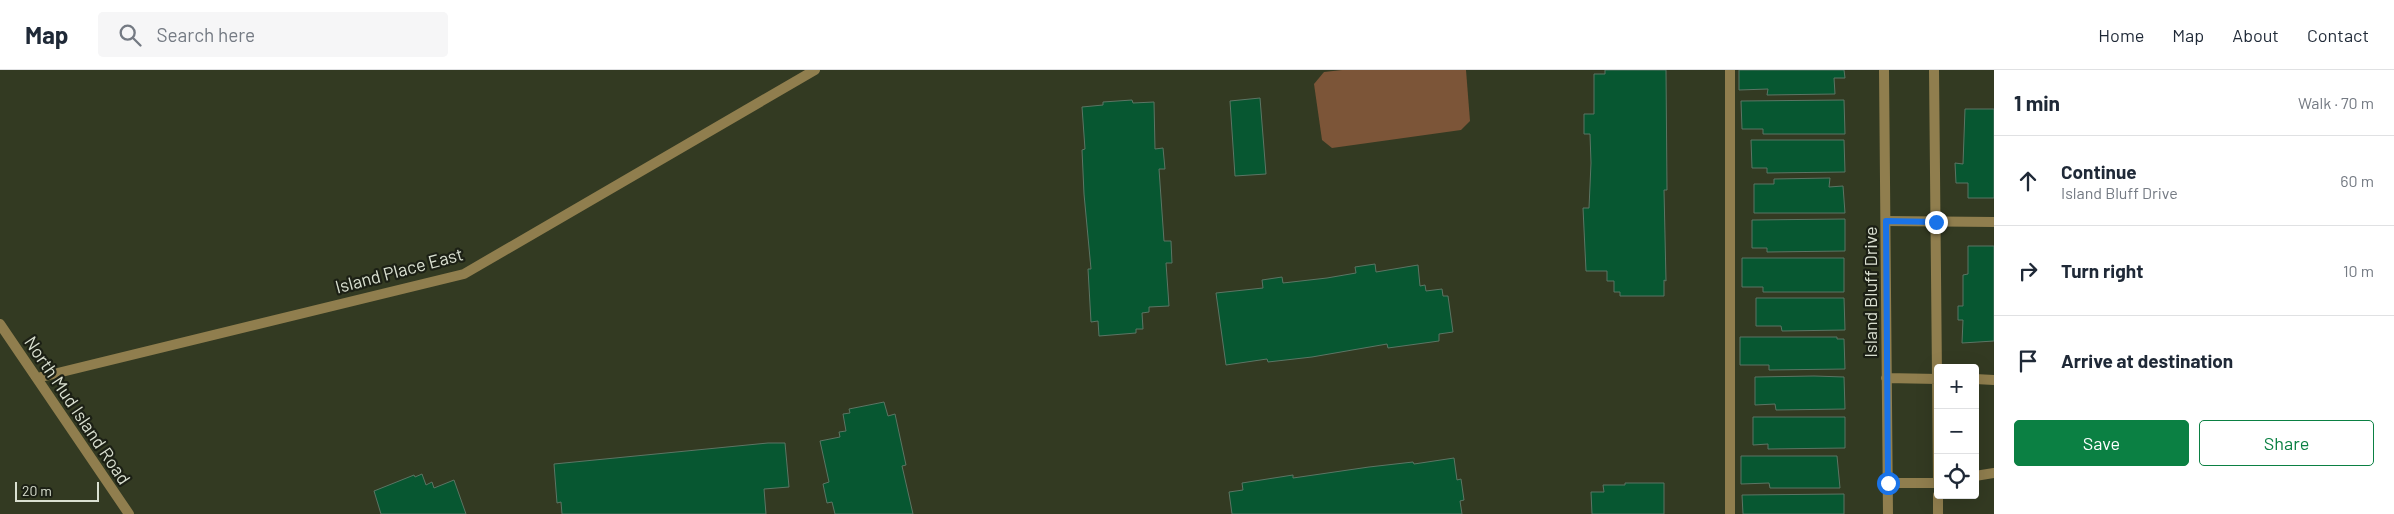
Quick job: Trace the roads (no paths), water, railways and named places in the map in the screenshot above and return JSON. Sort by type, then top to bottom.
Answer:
[{"type":"street","name":"Island Place East","points":[[37,378],[464,274],[815,70]]},
{"type":"street","points":[[1730,70],[1730,514]]},
{"type":"street","name":"Island Bluff Drive","points":[[1884,70],[1888,514]]},
{"type":"street","points":[[1934,70],[1937,364]]},
{"type":"street","points":[[1886,221],[1994,222]]},
{"type":"street","name":"North Mud Island Road","points":[[0,324],[129,514]]},
{"type":"street","points":[[1886,378],[1934,379]]},
{"type":"street","points":[[1979,380],[1994,380]]},
{"type":"street","points":[[1937,409],[1938,454]]},
{"type":"street","points":[[1979,475],[1994,473]]},
{"type":"street","points":[[1888,483],[1934,482]]},
{"type":"street","points":[[1938,499],[1938,514]]}]
